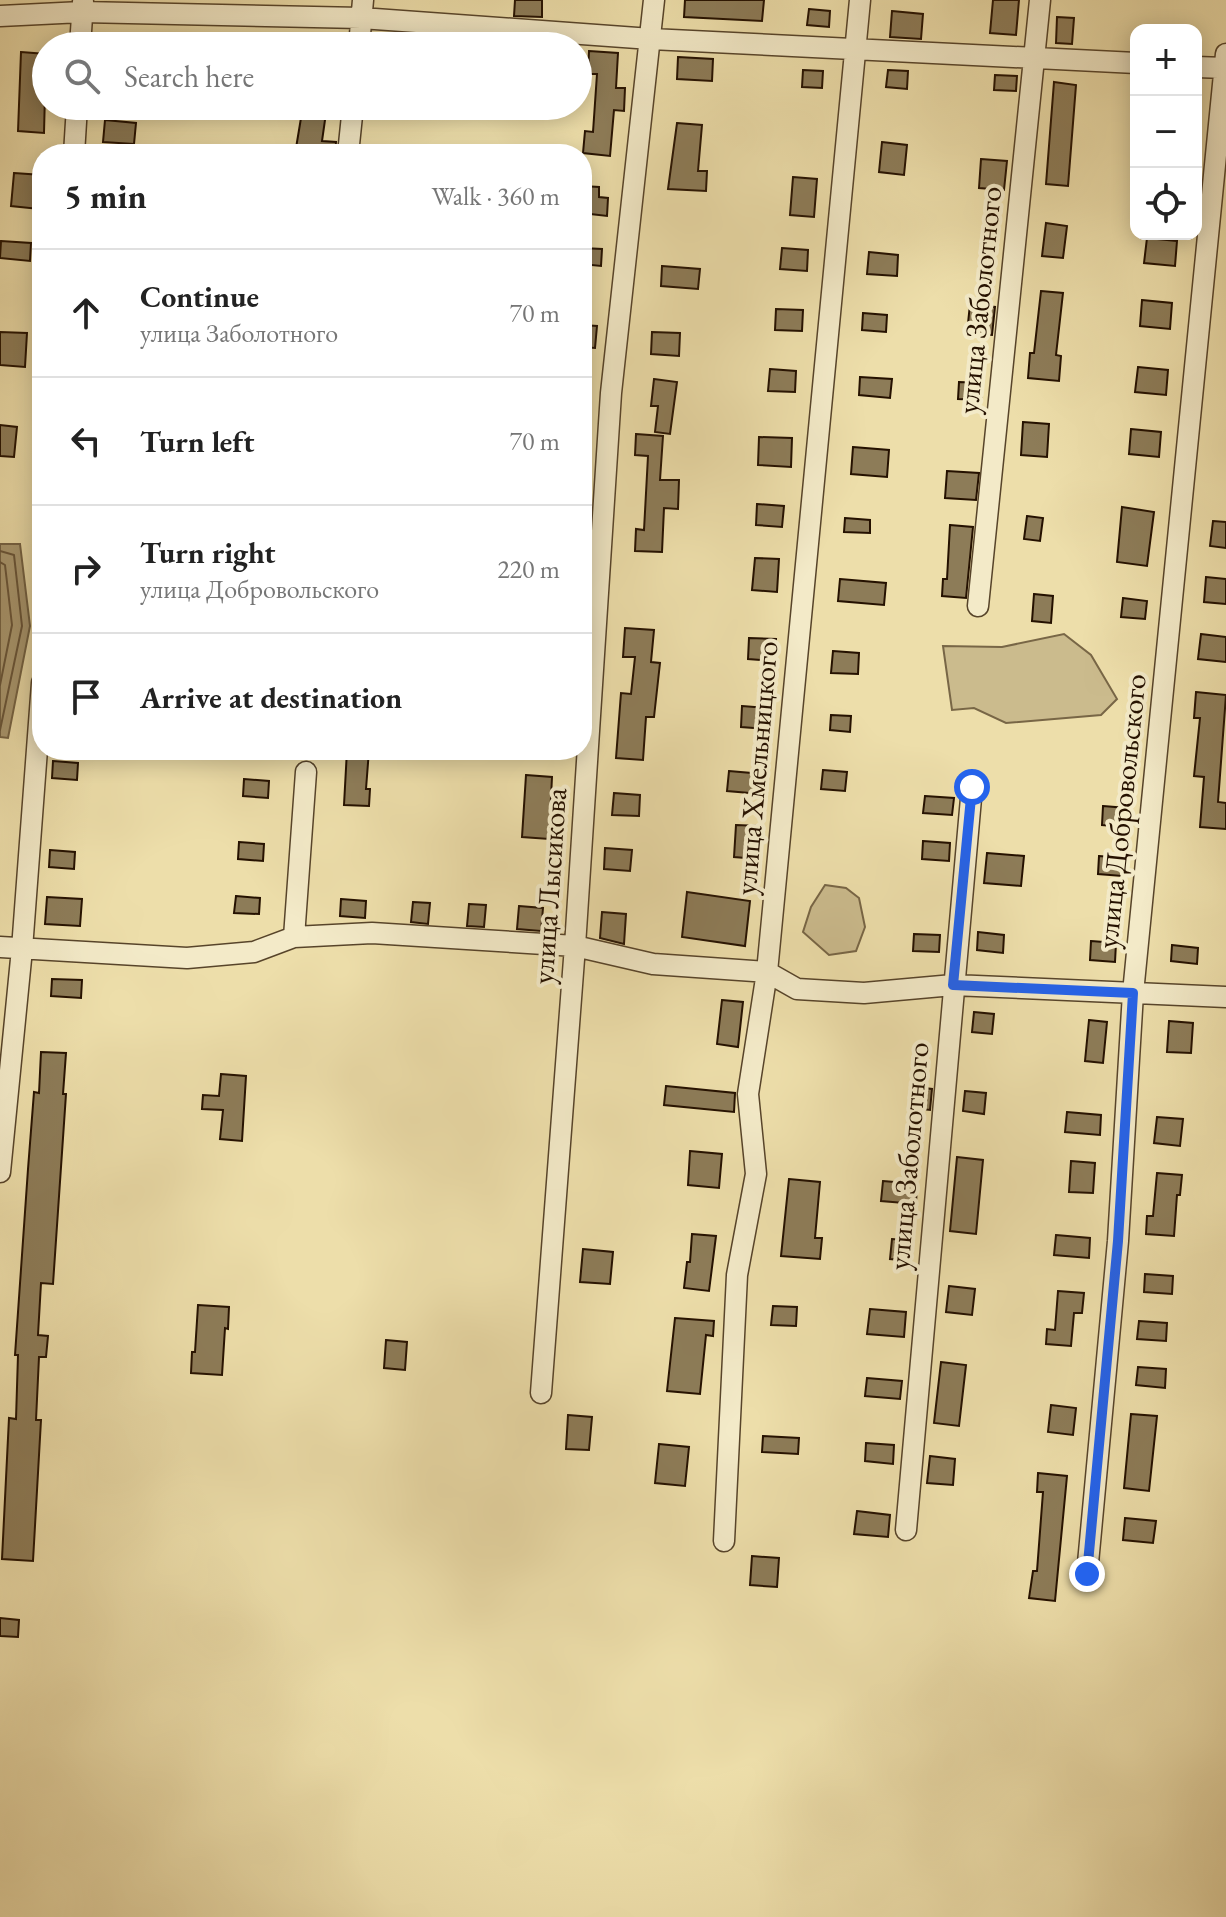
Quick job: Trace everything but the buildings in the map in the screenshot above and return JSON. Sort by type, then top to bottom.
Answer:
[{"type":"street","name":"улица Лысикова","points":[[592,685],[611,393],[654,0]]},
{"type":"street","name":"улица Хмельницкого","points":[[724,1541],[737,1275],[756,1174],[748,1094],[767,972],[860,0]]},
{"type":"street","name":"улица Заболотного","points":[[978,606],[1040,0]]},
{"type":"street","points":[[0,16],[83,6],[362,9],[584,32]]},
{"type":"street","points":[[81,32],[83,6]]},
{"type":"street","points":[[360,32],[362,9]]},
{"type":"street","points":[[592,33],[651,39],[1130,63]]},
{"type":"street","points":[[1202,66],[1226,64]]},
{"type":"street","name":"улица Добровольского","points":[[1087,1574],[1118,1241],[1133,993],[1226,64]]},
{"type":"street","points":[[75,144],[76,120]]},
{"type":"street","points":[[349,144],[352,120]]},
{"type":"street","points":[[0,1172],[36,760]]},
{"type":"street","name":"улица Лысикова","points":[[541,1393],[587,760]]},
{"type":"street","points":[[294,937],[306,772]]},
{"type":"street","name":"улица Заболотного","points":[[906,1530],[972,787]]},
{"type":"street","points":[[0,947],[187,958],[254,952],[294,937],[372,933],[575,946],[653,964],[767,972],[797,989],[864,993],[953,985],[1226,997]]},
{"type":"shaded area","points":[[1064,634],[1091,655],[1117,699],[1101,715],[1006,723],[974,708],[952,710],[943,646],[1002,647]]},
{"type":"shaded area","points":[[825,885],[846,888],[859,898],[865,927],[856,951],[829,955],[803,932],[811,907]]},
{"type":"water","points":[[0,544],[20,544],[30,626],[8,738],[0,737]]},
{"type":"route","points":[[972,787],[953,985],[1133,993],[1118,1241],[1087,1574]]}]
